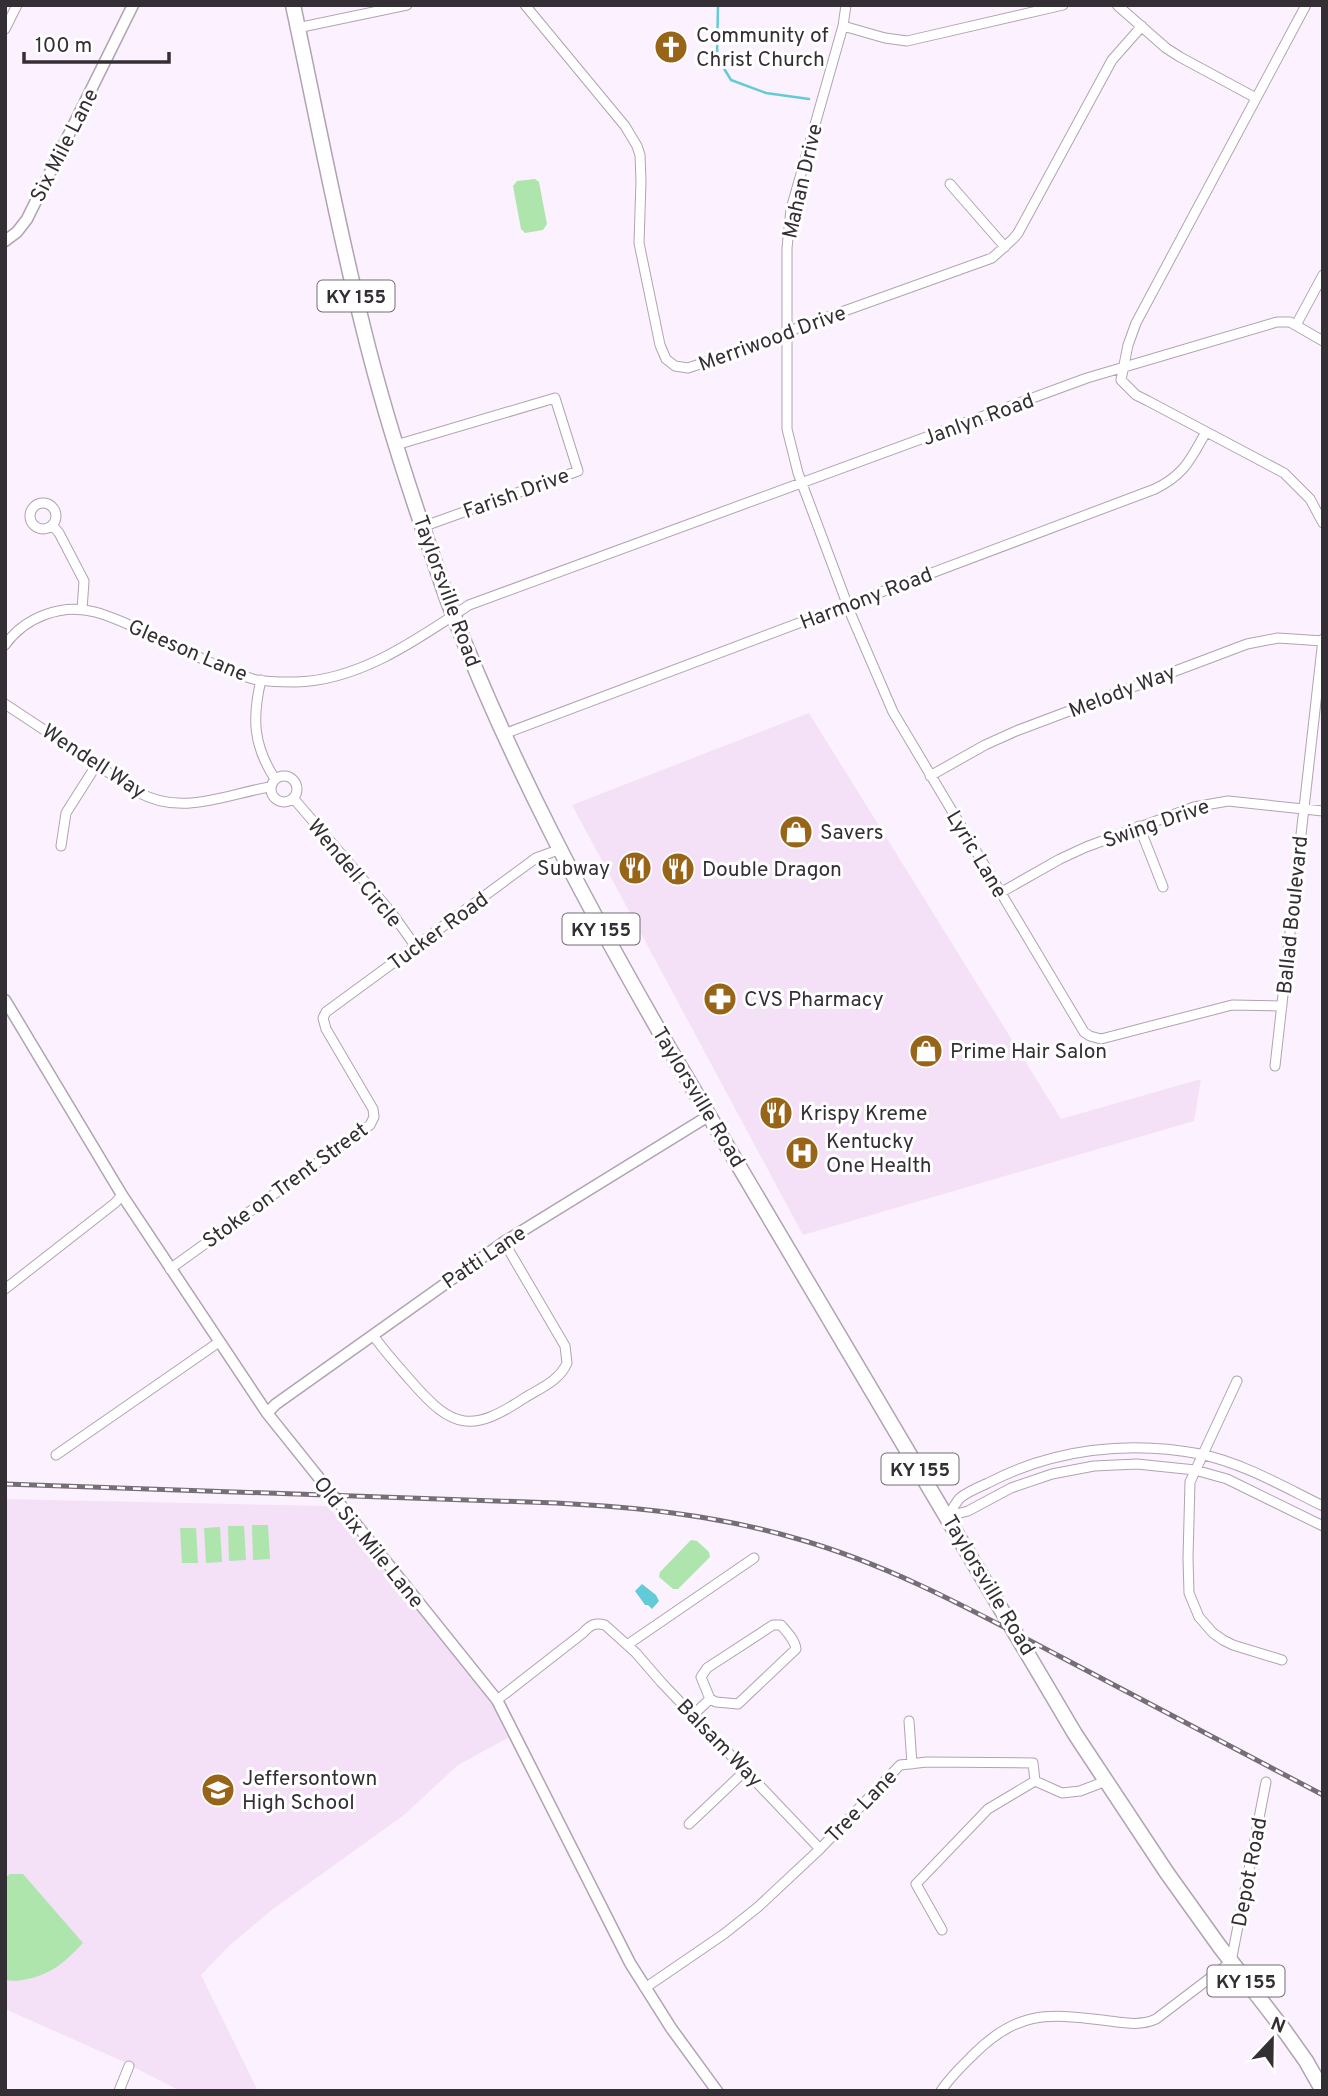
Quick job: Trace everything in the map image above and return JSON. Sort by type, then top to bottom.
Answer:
[{"type":"main road","name":"Taylorsville Road","points":[[293,5],[362,323],[396,445],[453,616],[558,850],[611,947],[1075,1734],[1167,1873],[1284,2030],[1323,2091]]},
{"type":"street","points":[[5,29],[9,13],[17,5]]},
{"type":"street","name":"Six Mile Lane","points":[[5,241],[17,232],[27,219],[133,5]]},
{"type":"street","points":[[298,28],[407,5]]},
{"type":"street","name":"Merriwood Drive","points":[[525,5],[625,126],[637,146],[641,165],[639,243],[660,345],[666,359],[675,366],[688,368],[992,258],[1018,233],[1112,60],[1142,26]]},
{"type":"street","name":"Mahan Drive","points":[[802,483],[787,429],[787,232],[791,209],[843,26],[846,5]]},
{"type":"street","points":[[843,26],[907,41],[1063,5]]},
{"type":"street","points":[[1117,5],[1180,58],[1256,98]]},
{"type":"street","points":[[1306,5],[1136,323],[1128,345],[1121,380],[1136,395],[1284,473],[1310,499],[1323,523]]},
{"type":"street","points":[[950,184],[1005,247]]},
{"type":"street","points":[[1323,275],[1296,325],[1323,341]]},
{"type":"street","name":"Janlyn Road","points":[[453,616],[469,605],[1087,378],[1277,322],[1286,321],[1296,325]]},
{"type":"street","name":"Farish Drive","points":[[396,445],[555,398],[559,410],[578,471],[422,527]]},
{"type":"street","name":"Harmony Road","points":[[504,734],[1155,489],[1179,474],[1206,432]]},
{"type":"street","name":"Lyric Lane","points":[[802,483],[848,605],[893,712],[1080,1027],[1090,1036],[1107,1038],[1232,1005],[1282,1006]]},
{"type":"street","points":[[52,526],[60,533],[84,581],[82,610]]},
{"type":"street","name":"Gleeson Lane","points":[[5,645],[20,628],[38,617],[54,612],[82,610],[112,618],[221,666],[261,680],[296,682],[339,676],[413,643],[453,616]]},
{"type":"street","name":"Melody Way","points":[[930,776],[985,744],[1016,731],[1247,644],[1278,638],[1323,640]]},
{"type":"street","name":"Ballad Boulevard","points":[[1275,1066],[1323,640]]},
{"type":"street","points":[[261,680],[254,713],[256,735],[273,783]]},
{"type":"street","name":"Wendell Way","points":[[5,704],[146,796],[173,804],[206,802],[273,783]]},
{"type":"street","points":[[61,846],[66,813],[97,764]]},
{"type":"street","name":"Wendell Circle","points":[[283,775],[295,781],[298,790],[294,799],[278,801],[272,795],[273,783],[283,775]]},
{"type":"street","name":"Wendell Circle","points":[[294,799],[383,902],[416,947]]},
{"type":"street","name":"Swing Drive","points":[[1000,894],[1060,859],[1139,826],[1207,803],[1228,802],[1323,811]]},
{"type":"street","points":[[1139,826],[1163,887]]},
{"type":"street","name":"Tucker Road","points":[[323,1018],[331,1008],[536,858],[558,850]]},
{"type":"street","name":"Old Six Mile Lane","points":[[5,1000],[122,1195],[267,1413],[496,1700],[617,1939],[645,1988],[717,2091]]},
{"type":"street","name":"Stoke on Trent Street","points":[[170,1269],[373,1121],[373,1109],[326,1029],[323,1018]]},
{"type":"street","name":"Patti Lane","points":[[267,1413],[504,1242],[710,1115]]},
{"type":"street","points":[[5,1289],[122,1195]]},
{"type":"street","points":[[373,1335],[435,1408],[461,1420],[479,1421],[503,1412],[559,1376],[567,1363],[565,1346],[504,1242]]},
{"type":"street","points":[[56,1455],[219,1342]]},
{"type":"street","points":[[1237,1381],[1190,1482],[1189,1593],[1194,1610],[1205,1625],[1223,1640],[1282,1660]]},
{"type":"street","points":[[948,1516],[960,1498],[1011,1471],[1080,1452],[1116,1447],[1177,1450],[1229,1462],[1323,1506]]},
{"type":"street","points":[[948,1516],[968,1511],[1011,1488],[1072,1469],[1137,1464],[1195,1470],[1227,1479],[1323,1526]]},
{"type":"street","points":[[627,1645],[754,1558]]},
{"type":"street","name":"Balsam Way","points":[[496,1700],[593,1624],[605,1625],[820,1849]]},
{"type":"street","points":[[773,1625],[781,1625],[796,1649],[738,1704],[710,1699],[701,1677],[707,1668],[773,1625]]},
{"type":"street","points":[[693,1715],[710,1699]]},
{"type":"street","points":[[909,1721],[912,1764]]},
{"type":"street","name":"Tree Lane","points":[[645,1988],[724,1934],[758,1907],[820,1849],[900,1765],[1032,1763],[1035,1780],[1062,1793],[1080,1791],[1106,1781]]},
{"type":"street","points":[[689,1824],[746,1770]]},
{"type":"street","points":[[942,1930],[916,1884],[988,1808],[1035,1780]]},
{"type":"street","name":"Depot Road","points":[[1231,1962],[1266,1782]]},
{"type":"street","points":[[942,2091],[990,2038],[1011,2025],[1054,2015],[1148,2023],[1231,1962]]},
{"type":"street","points":[[119,2091],[129,2066]]},
{"type":"shaded area","points":[[809,713],[1061,1119],[1201,1079],[1194,1121],[803,1235],[572,805]]},
{"type":"shaded area","name":"Jeffersontown High School","points":[[5,1499],[327,1506],[401,1582],[515,1734],[458,1765],[404,1815],[273,1909],[230,1945],[201,1975],[258,2091],[180,2091],[122,2061],[5,2009]]},
{"type":"green space","points":[[535,179],[539,182],[547,224],[543,230],[525,233],[521,229],[513,186],[517,181]]},
{"type":"green space","points":[[252,1525],[268,1525],[270,1559],[253,1560]]},
{"type":"green space","points":[[228,1526],[244,1526],[246,1560],[229,1561]]},
{"type":"green space","points":[[220,1527],[222,1562],[206,1563],[204,1528]]},
{"type":"green space","points":[[180,1528],[196,1528],[198,1563],[182,1563]]},
{"type":"green space","points":[[691,1540],[697,1541],[709,1552],[710,1557],[678,1589],[673,1589],[659,1577],[660,1572]]},
{"type":"green space","points":[[10,1874],[23,1874],[83,1943],[65,1961],[33,1978],[5,1980],[5,1878]]},
{"type":"water","points":[[642,1584],[656,1595],[659,1601],[652,1609],[645,1605],[635,1591]]},
{"type":"waterway","points":[[718,5],[717,57],[731,80],[766,93],[809,99]]},
{"type":"railway","points":[[5,1484],[556,1503],[675,1513],[762,1529],[827,1548],[896,1574],[996,1622],[1323,1795]]},
{"type":"place","name":"Community of Christ Church","points":[[671,47]]},
{"type":"place","name":"Savers","points":[[796,832]]},
{"type":"place","name":"Subway","points":[[635,868]]},
{"type":"place","name":"Double Dragon","points":[[678,869]]},
{"type":"place","name":"CVS Pharmacy","points":[[720,999]]},
{"type":"place","name":"Prime Hair Salon","points":[[926,1051]]},
{"type":"place","name":"Krispy Kreme","points":[[776,1113]]},
{"type":"place","name":"Kentucky One Health","points":[[802,1153]]},
{"type":"place","name":"Jeffersontown High School","points":[[218,1790]]}]
